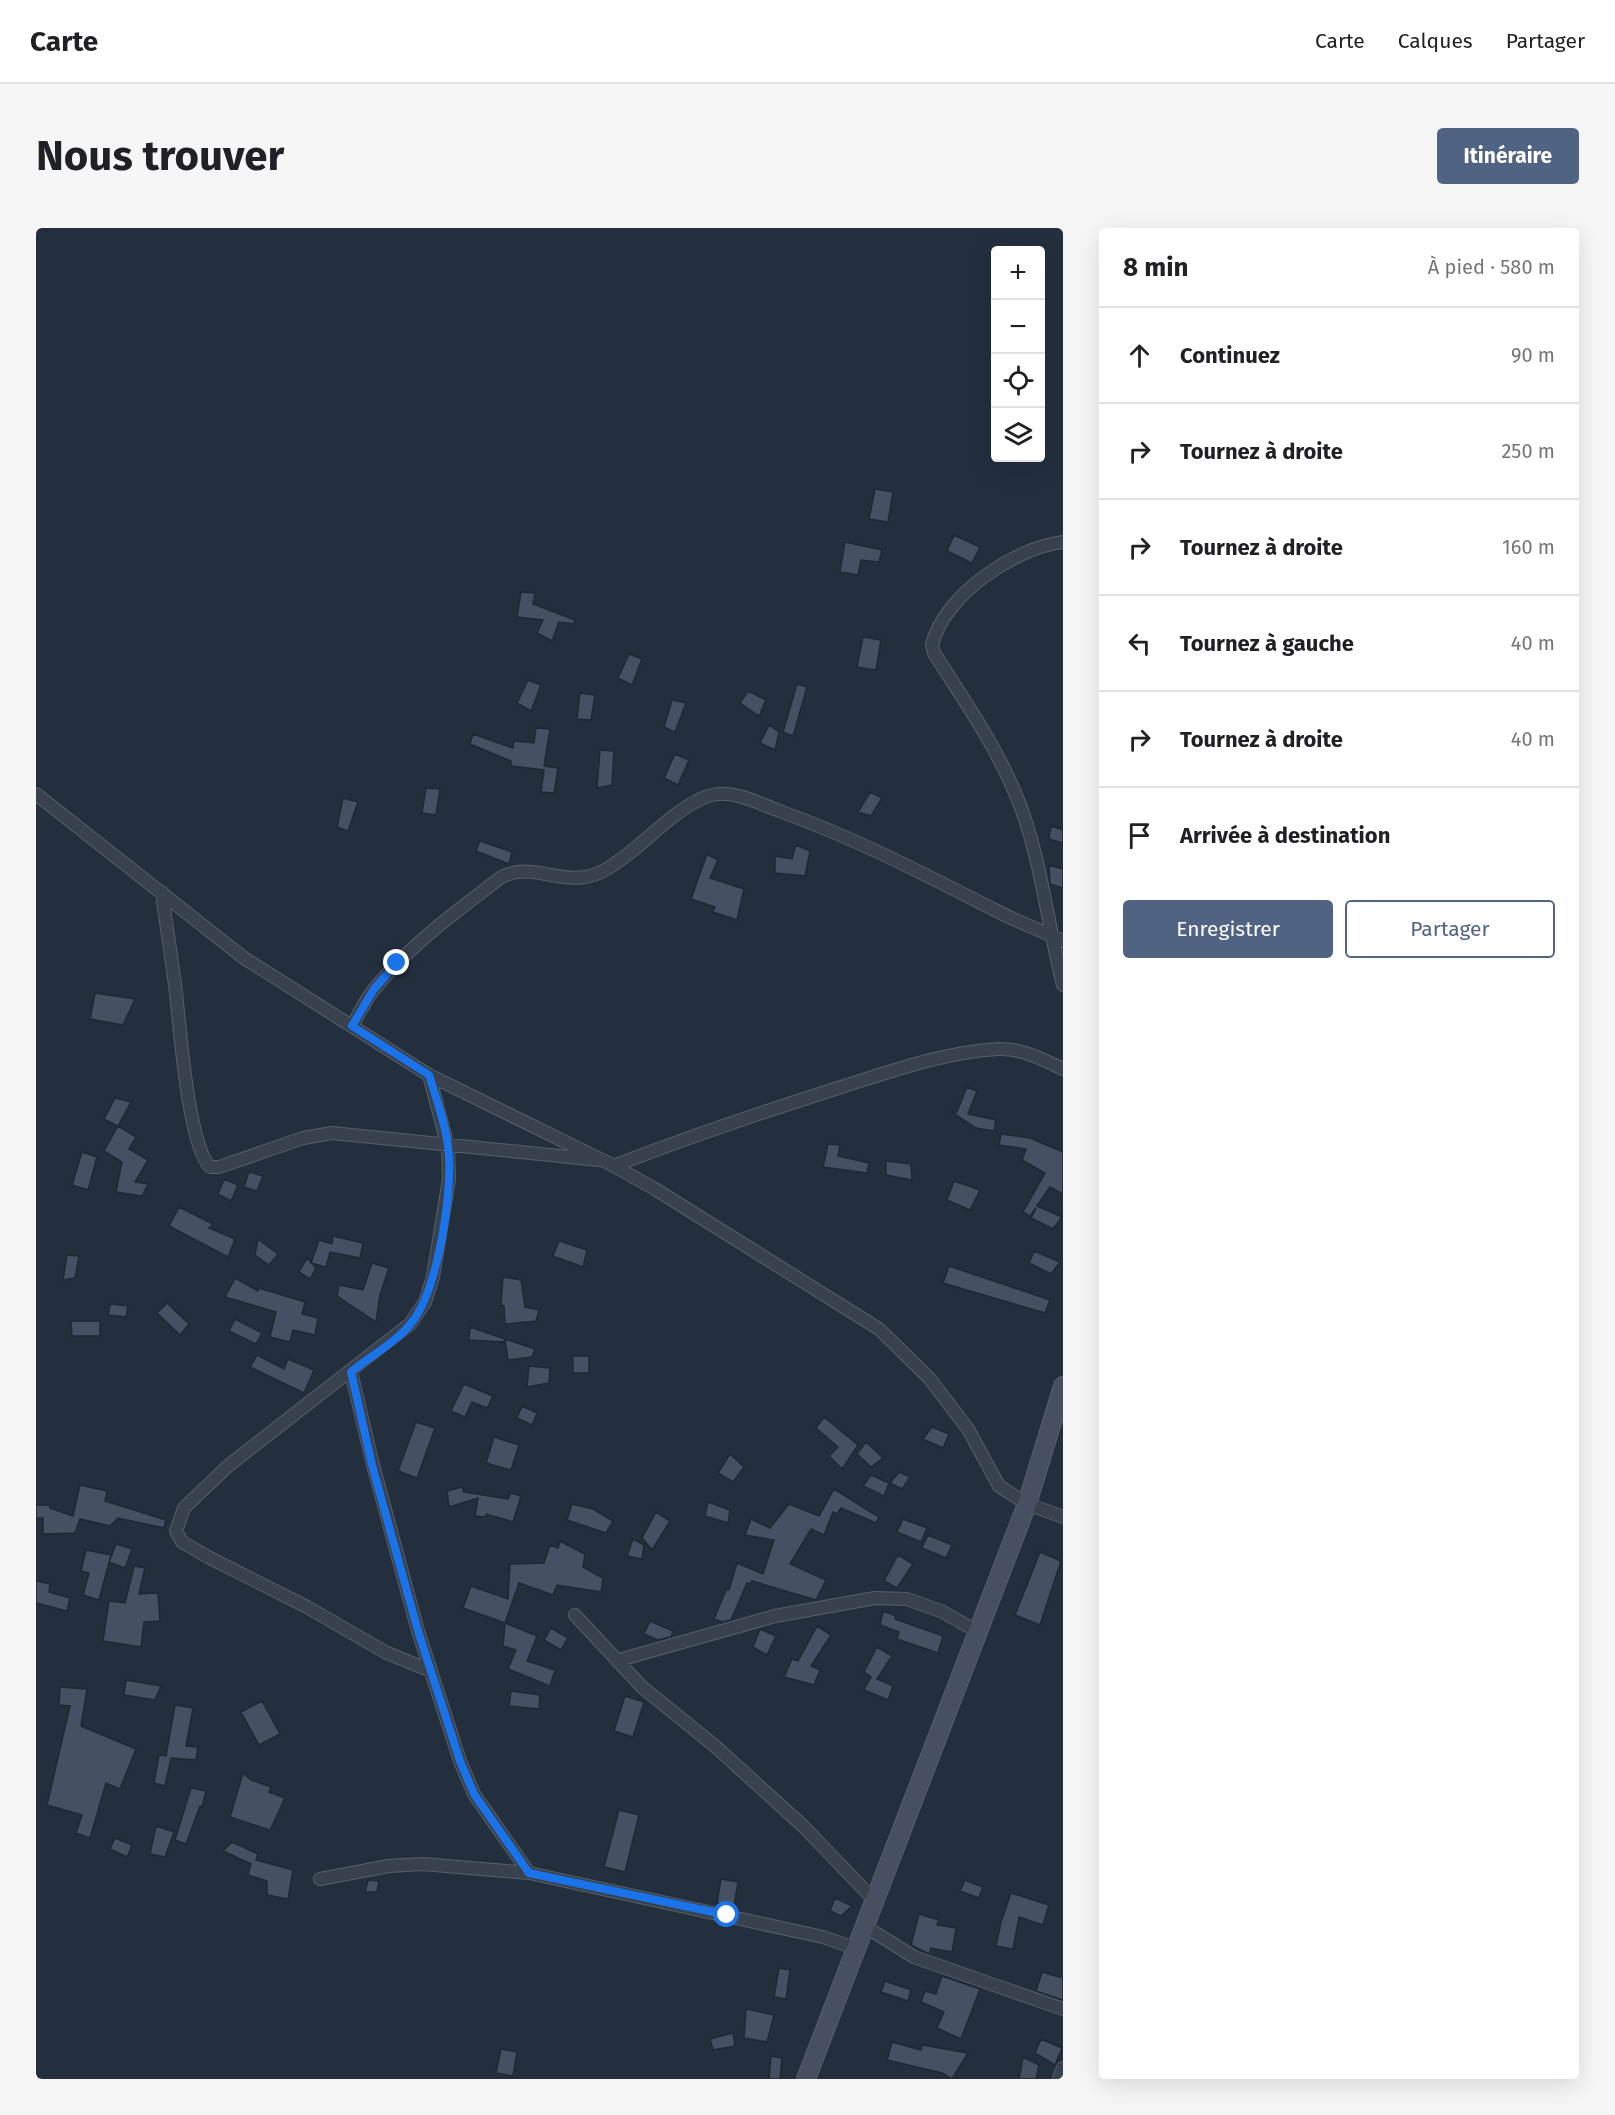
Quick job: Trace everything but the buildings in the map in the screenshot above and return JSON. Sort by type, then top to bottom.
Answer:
[{"type":"main road","points":[[806,2079],[1027,1504],[1063,1386]]},
{"type":"street","points":[[1063,542],[1045,544],[1026,551],[1006,561],[977,582],[945,615],[932,645],[934,653],[1002,763],[1016,795],[1030,835],[1050,935],[1063,985]]},
{"type":"street","points":[[36,794],[244,958],[429,1075],[608,1163],[879,1329],[929,1378],[968,1429],[999,1486],[1027,1504],[1063,1517]]},
{"type":"street","points":[[352,1026],[374,989],[397,963],[423,939],[501,878],[512,872],[523,870],[567,879],[600,873],[694,804],[716,794],[742,797],[828,827],[1063,941]]},
{"type":"street","points":[[162,892],[183,1066],[197,1133],[204,1158],[210,1167],[219,1167],[303,1138],[332,1133],[608,1163],[897,1070],[967,1053],[1000,1049],[1028,1053],[1063,1069]]},
{"type":"street","points":[[429,1075],[448,1147],[449,1179],[441,1236],[425,1302],[410,1324],[228,1466],[184,1508],[176,1531],[182,1542],[210,1558],[307,1607],[385,1652],[431,1671]]},
{"type":"street","points":[[351,1372],[372,1465],[431,1671],[460,1761],[474,1794],[529,1873]]},
{"type":"street","points":[[1046,1511],[1063,1527]]},
{"type":"street","points":[[619,1660],[775,1616],[875,1598],[907,1599],[943,1612],[978,1632]]},
{"type":"street","points":[[575,1615],[642,1687],[716,1747],[804,1827],[875,1901]]},
{"type":"street","points":[[320,1879],[389,1866],[423,1864],[529,1873],[812,1935],[855,1948]]},
{"type":"street","points":[[866,1927],[914,1957],[1063,2009]]},
{"type":"street","points":[[1059,2079],[1063,2068]]},
{"type":"route","points":[[397,963],[374,989],[352,1026],[429,1075],[448,1147],[447,1198],[433,1277],[425,1302],[410,1324],[351,1372],[372,1465],[418,1631],[460,1761],[474,1794],[529,1873],[727,1915]]}]
